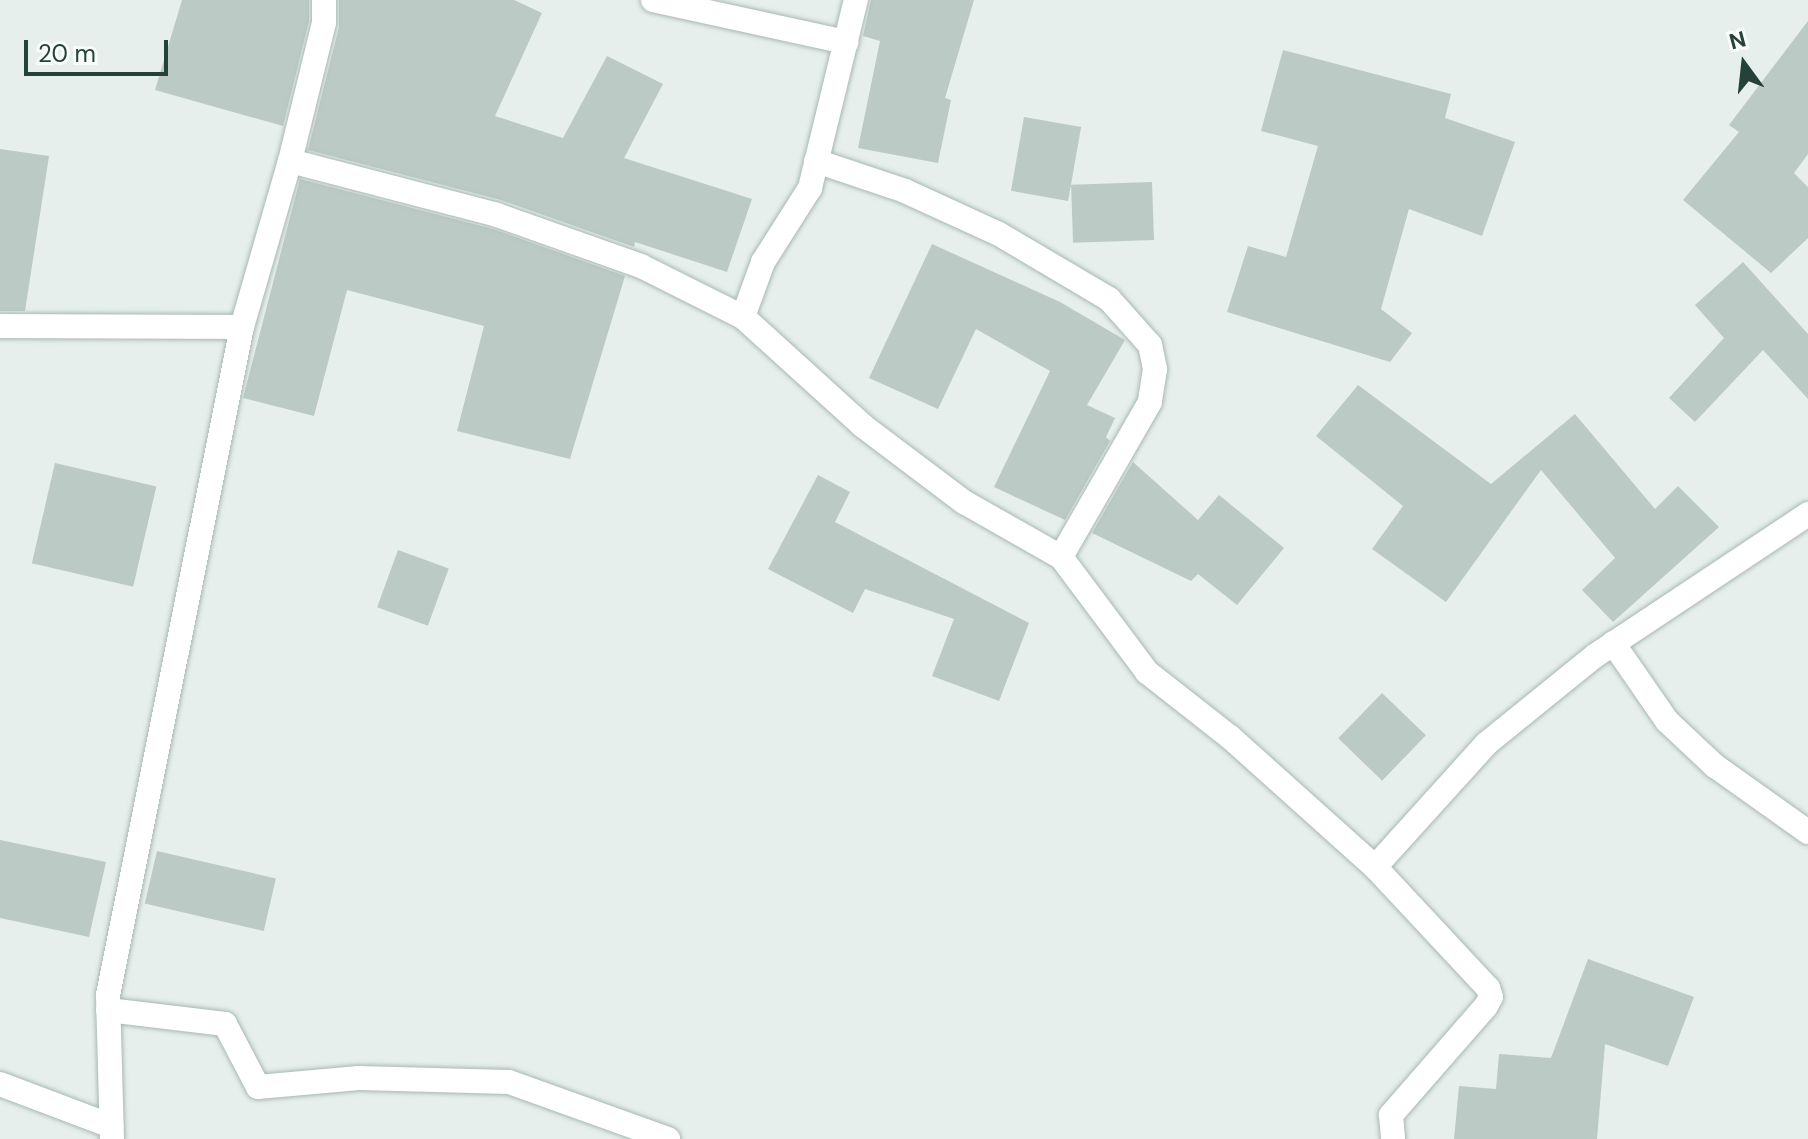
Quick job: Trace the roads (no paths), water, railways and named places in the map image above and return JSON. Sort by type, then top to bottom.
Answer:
[{"type":"street","points":[[0,1084],[112,1132],[108,1010],[242,327],[290,161],[324,23],[324,0]]},
{"type":"street","points":[[653,0],[846,42]]},
{"type":"street","points":[[743,317],[763,262],[810,188],[856,0]]},
{"type":"street","points":[[290,161],[497,215],[641,266],[743,317],[875,435],[964,502],[1061,557],[1147,672],[1230,737],[1375,867],[1491,997],[1391,1115],[1393,1139]]},
{"type":"street","points":[[816,161],[905,191],[999,234],[1109,299],[1150,345],[1155,369],[1150,402],[1061,557]]},
{"type":"street","points":[[0,326],[242,327]]},
{"type":"street","points":[[1375,867],[1486,744],[1613,643],[1808,514]]},
{"type":"street","points":[[1613,643],[1667,721],[1715,766],[1808,832]]},
{"type":"street","points":[[108,1010],[225,1024],[258,1087],[359,1078],[509,1082],[668,1139]]}]
